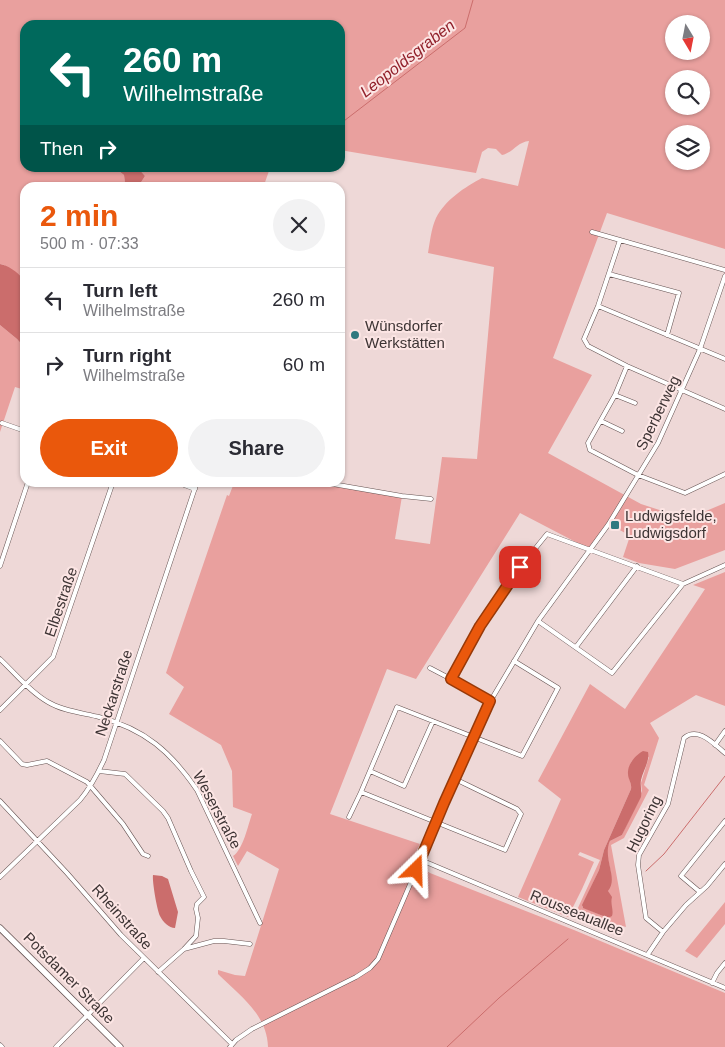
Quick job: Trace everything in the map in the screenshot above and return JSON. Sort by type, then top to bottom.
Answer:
[{"type":"main road","name":"Potsdamer Straße","points":[[0,928],[120,1047]]},
{"type":"street","points":[[592,232],[725,270]]},
{"type":"street","points":[[620,240],[598,306],[584,339],[588,346],[627,366],[725,409]]},
{"type":"street","points":[[609,274],[679,293],[667,335]]},
{"type":"street","name":"Sperberweg","points":[[231,1046],[242,1035],[252,1029],[356,977],[370,968],[378,959],[454,780],[490,701],[538,621],[608,525],[658,444],[700,349],[725,276]]},
{"type":"street","points":[[598,306],[725,359]]},
{"type":"street","points":[[627,366],[601,421],[588,443],[590,450],[638,475],[685,493],[725,474]]},
{"type":"street","points":[[614,394],[635,403]]},
{"type":"street","points":[[601,421],[622,431]]},
{"type":"street","points":[[2,423],[20,429]]},
{"type":"street","points":[[345,486],[431,499]]},
{"type":"street","points":[[0,566],[26,487]]},
{"type":"street","name":"Elbestraße","points":[[0,710],[54,657],[111,487]]},
{"type":"street","points":[[189,487],[194,489]]},
{"type":"street","name":"Neckarstraße","points":[[0,877],[80,800],[91,787],[117,722],[194,489]]},
{"type":"street","points":[[451,679],[495,603],[520,567],[547,534],[682,584]]},
{"type":"street","points":[[538,621],[612,673],[682,584],[725,565]]},
{"type":"street","points":[[576,647],[637,566]]},
{"type":"street","name":"Weserstraße","points":[[0,659],[50,704],[134,728],[151,739],[183,770],[201,798],[260,923]]},
{"type":"street","points":[[349,818],[397,707],[522,756],[558,688],[514,661]]},
{"type":"street","points":[[430,668],[490,701]]},
{"type":"street","points":[[370,771],[404,786],[433,721]]},
{"type":"street","points":[[714,745],[725,731]]},
{"type":"street","name":"Hugoring","points":[[663,932],[646,918],[638,865],[639,855],[668,804],[684,738],[691,733],[696,733],[725,753]]},
{"type":"street","points":[[0,741],[22,764],[28,765],[47,761],[87,782],[123,824],[143,854],[148,856]]},
{"type":"street","points":[[98,772],[125,774],[168,818],[204,897],[197,904],[196,936],[158,972]]},
{"type":"street","points":[[361,792],[505,850],[521,814],[517,809],[454,780]]},
{"type":"street","name":"Rheinstraße","points":[[0,801],[144,958],[231,1046]]},
{"type":"street","points":[[700,892],[681,876],[725,821]]},
{"type":"street","name":"Rousseauallee","points":[[421,860],[725,988]]},
{"type":"street","points":[[648,954],[663,932],[686,905],[725,864]]},
{"type":"street","points":[[184,949],[214,941],[250,944]]},
{"type":"street","points":[[56,1047],[144,958]]},
{"type":"street","points":[[712,983],[725,963]]},
{"type":"shaded area","points":[[0,0],[725,0],[725,249],[607,213],[553,358],[592,375],[548,453],[641,504],[687,519],[725,503],[725,550],[675,569],[639,563],[623,557],[630,536],[608,523],[591,550],[520,513],[416,679],[387,669],[330,814],[420,844],[411,862],[430,873],[725,993],[725,1047],[268,1047],[263,1025],[258,1015],[218,974],[218,970],[245,976],[279,869],[247,851],[238,866],[233,856],[240,848],[252,814],[233,807],[232,771],[221,745],[169,714],[184,687],[166,673],[227,495],[229,496],[232,487],[345,487],[345,485],[402,496],[395,539],[430,544],[442,457],[477,459],[494,267],[428,253],[432,231],[436,218],[445,205],[462,190],[482,178],[518,186],[529,141],[521,143],[502,155],[496,149],[488,148],[482,152],[476,173],[345,151],[345,20],[20,20],[20,172],[120,172],[124,175],[125,182],[20,182],[20,277],[0,264]]},
{"type":"shaded area","points":[[120,172],[142,172],[145,176],[141,182],[125,182],[124,175]]},
{"type":"shaded area","points":[[142,172],[269,172],[265,182],[141,182],[145,176]]},
{"type":"shaded area","points":[[0,264],[9,267],[20,276],[20,342],[0,325]]},
{"type":"shaded area","points":[[0,325],[20,342],[20,388],[15,387],[0,432]]},
{"type":"shaded area","points":[[725,572],[725,706],[696,695],[650,723],[659,738],[644,785],[649,790],[624,838],[611,845],[626,927],[603,921],[577,910],[600,860],[580,852],[578,855],[594,862],[568,917],[518,897],[561,799],[538,781],[590,684],[625,709],[705,589],[693,585]],"holes":[[[649,757],[641,783],[642,791],[622,835],[610,841],[606,849],[611,873],[608,891],[612,910],[608,918],[582,907],[599,870],[604,850],[631,789],[628,773],[632,761]]]},
{"type":"shaded area","points":[[643,751],[648,752],[648,755],[641,780],[641,797],[622,835],[610,841],[608,847],[612,880],[608,891],[612,897],[613,911],[612,916],[608,918],[583,908],[582,905],[599,870],[604,850],[631,789],[628,776],[630,763]]},
{"type":"shaded area","points":[[153,875],[168,879],[178,912],[175,928],[166,924],[160,916],[157,908]]},
{"type":"shaded area","points":[[725,902],[725,924],[697,958],[685,951]]},
{"type":"waterway","name":"Leopoldsgraben","points":[[345,120],[465,28],[473,0]]},
{"type":"waterway","points":[[646,871],[664,854],[725,776]]},
{"type":"waterway","points":[[447,1047],[499,998],[568,939]]},
{"type":"place","name":"Wünsdorfer Werkstätten","points":[[355,335]]},
{"type":"place","name":"Ludwigsfelde, Ludwigsdorf","points":[[615,525]]},
{"type":"route","points":[[416,870],[490,701],[451,679],[480,626],[520,567]]}]
